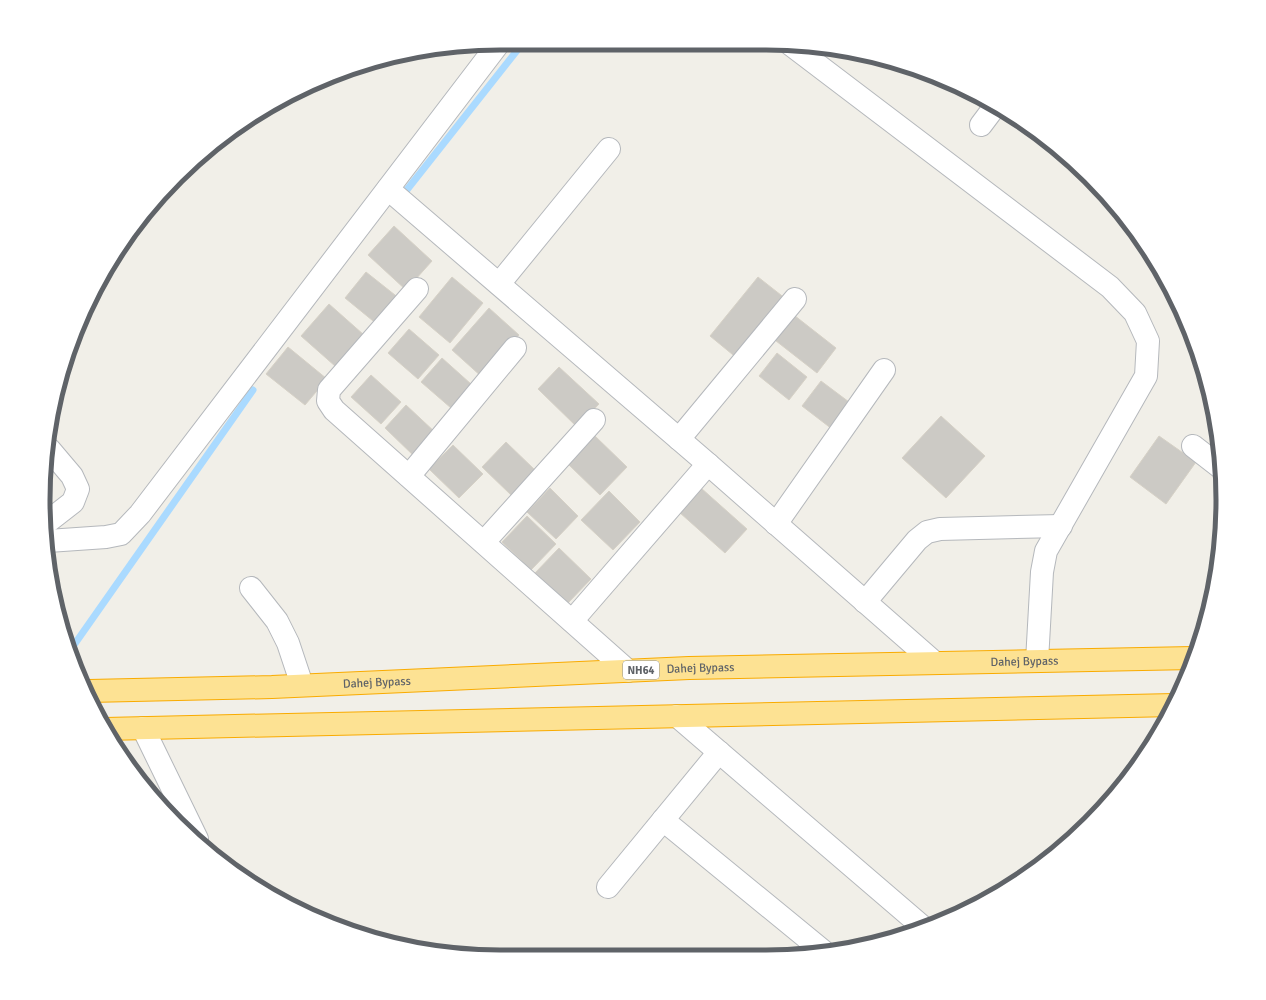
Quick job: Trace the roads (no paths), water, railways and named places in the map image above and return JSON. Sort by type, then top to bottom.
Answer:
[{"type":"highway","name":"Dahej Bypass","points":[[93,692],[302,685],[689,668],[1187,658]]},
{"type":"highway","points":[[112,729],[1167,705]]},
{"type":"street","points":[[52,541],[106,537],[121,534],[140,514],[493,50]]},
{"type":"street","points":[[800,51],[1110,287],[1136,313],[1148,341],[1146,376],[1046,551],[1042,572],[1038,661]]},
{"type":"street","points":[[982,125],[992,111]]},
{"type":"street","points":[[499,284],[609,148]]},
{"type":"street","points":[[388,189],[708,464],[935,663]]},
{"type":"street","points":[[417,289],[329,390],[328,401],[334,410],[628,671]]},
{"type":"street","points":[[679,439],[795,299]]},
{"type":"street","points":[[409,476],[515,348]]},
{"type":"street","points":[[776,524],[884,370]]},
{"type":"street","points":[[484,542],[594,420]]},
{"type":"street","points":[[1193,446],[1214,462]]},
{"type":"street","points":[[51,519],[73,502],[78,489],[72,476],[53,453]]},
{"type":"street","points":[[572,621],[708,464]]},
{"type":"street","points":[[865,602],[916,540],[927,532],[940,529],[1061,526]]},
{"type":"street","points":[[251,588],[277,621],[288,643],[302,685]]},
{"type":"street","points":[[677,716],[918,923]]},
{"type":"street","points":[[143,728],[191,826]]},
{"type":"street","points":[[608,887],[719,752]]},
{"type":"street","points":[[663,820],[818,947]]},
{"type":"waterway","points":[[406,191],[517,50]]},
{"type":"waterway","points":[[74,645],[253,390]]}]
